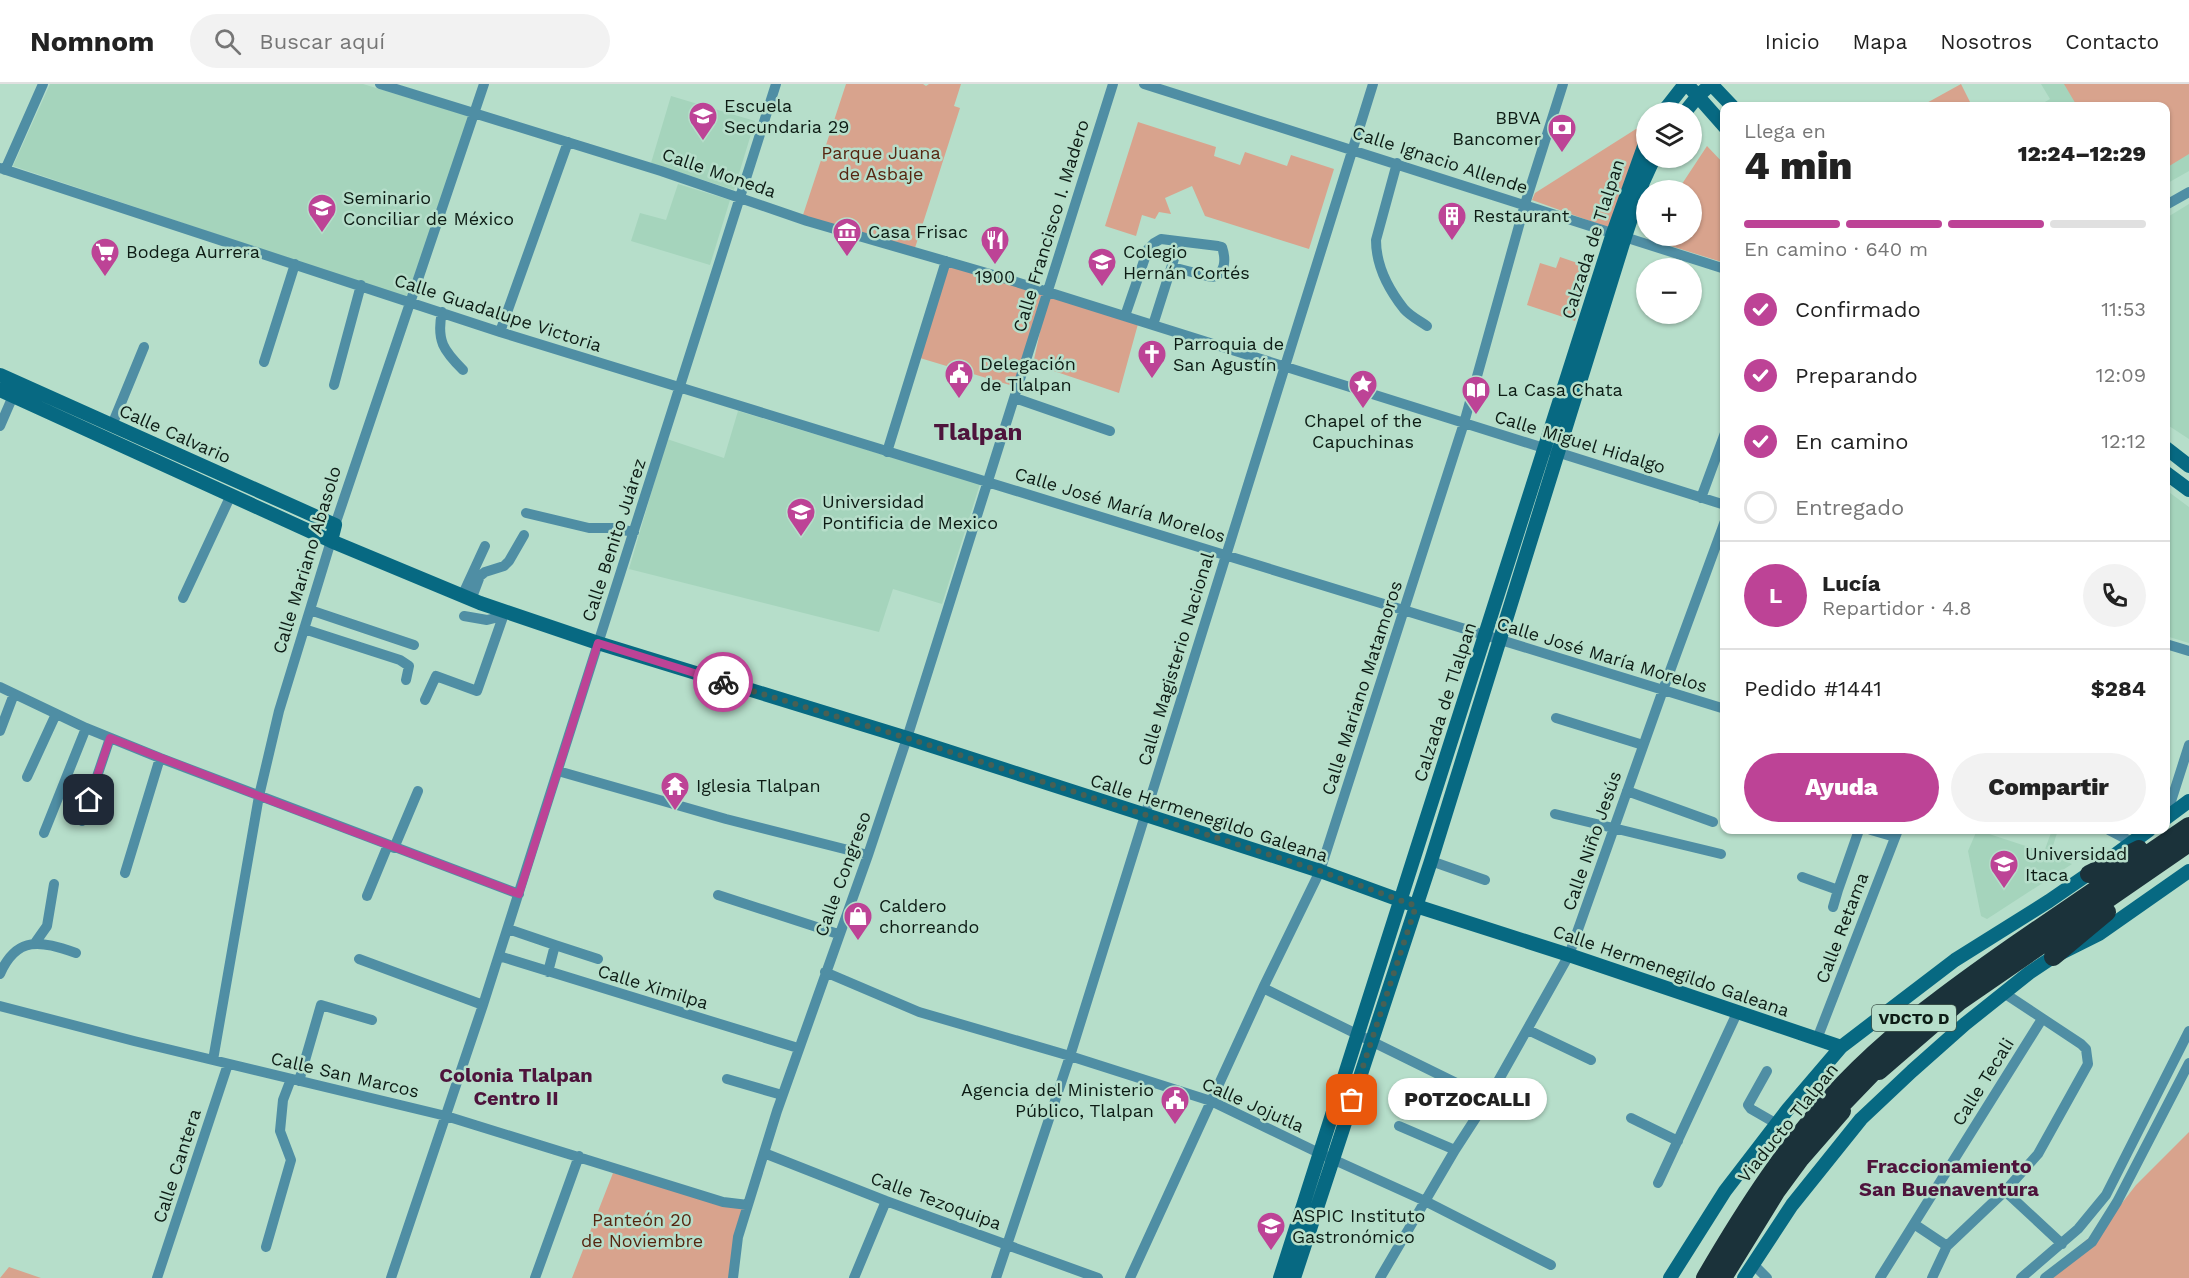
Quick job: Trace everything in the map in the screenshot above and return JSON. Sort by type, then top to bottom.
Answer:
[{"type":"highway","points":[[2089,874],[2189,826]]},
{"type":"highway","points":[[1709,1278],[1772,1178],[1806,1132],[1842,1091],[1910,1023],[1952,989],[2189,826]]},
{"type":"highway","name":"Viaducto Tlalpan","points":[[1705,1278],[1740,1219],[1808,1126],[1843,1083],[1900,1029],[1963,981],[2189,826]]},
{"type":"highway","points":[[1718,1278],[1776,1184],[1812,1138],[1882,1063],[1946,1007],[2035,944],[2189,842]]},
{"type":"highway","name":"Viaducto Tlalpan","points":[[1723,1278],[1776,1192],[1801,1158],[1884,1065],[1960,1001],[2189,842]]},
{"type":"highway","points":[[2053,957],[2109,910],[2173,864],[2189,848]]},
{"type":"main road","points":[[1671,102],[1686,84],[1720,121]]},
{"type":"main road","points":[[1693,102],[1711,84],[1728,102]]},
{"type":"main road","name":"Calzada de Tlalpan","points":[[1280,1278],[1401,901],[1491,638],[1638,168]]},
{"type":"main road","name":"Calzada de Tlalpan","points":[[1619,235],[1649,168]]},
{"type":"main road","name":"Calle Calvario","points":[[0,375],[32,397],[72,415],[139,437],[335,525]]},
{"type":"main road","name":"Calle Calvario","points":[[7,393],[32,397]]},
{"type":"main road","points":[[109,428],[119,434],[117,443]]},
{"type":"main road","name":"Calle Calvario","points":[[109,428],[117,443],[331,541],[466,598]]},
{"type":"main road","points":[[133,450],[139,437]]},
{"type":"main road","points":[[2170,451],[2189,466]]},
{"type":"main road","points":[[195,479],[202,465]]},
{"type":"main road","points":[[2170,476],[2189,490]]},
{"type":"main road","points":[[254,506],[259,500],[259,491]]},
{"type":"main road","points":[[276,516],[275,507],[282,501]]},
{"type":"main road","name":"Calle Mariano Abasolo","points":[[331,541],[335,525]]},
{"type":"main road","name":"Calle Hermenegildo Galeana","points":[[466,598],[504,614],[907,738],[1320,871],[1401,901],[1841,1047]]},
{"type":"main road","name":"Calzada de Tlalpan","points":[[1294,1278],[1431,861],[1491,638]]},
{"type":"main road","points":[[2170,814],[2189,801]]},
{"type":"main road","name":"Viaducto Tlalpan","points":[[1670,1278],[1725,1191],[1841,1047],[1955,960],[2049,901],[2143,834]]},
{"type":"main road","points":[[1744,1278],[1792,1205],[1861,1119],[1956,1032],[2053,957],[2099,934],[2189,871]]},
{"type":"street","points":[[2,169],[44,84]]},
{"type":"street","name":"Calle Moneda","points":[[380,84],[740,196],[807,221],[1048,292]]},
{"type":"street","name":"Calle Mariano Abasolo","points":[[335,525],[484,84]]},
{"type":"street","name":"Calle Benito Juárez","points":[[391,1278],[519,894],[776,84]]},
{"type":"street","name":"Calle Francisco I. Madero","points":[[987,481],[1113,84]]},
{"type":"street","name":"Calle Ignacio Allende","points":[[1144,84],[1720,266]]},
{"type":"street","name":"Calle Magisterio Nacional","points":[[996,1278],[1070,1056],[1373,84]]},
{"type":"street","name":"Calle Mariano Matamoros","points":[[1130,1278],[1263,988],[1320,871],[1464,423],[1525,204],[1563,84]]},
{"type":"street","points":[[500,332],[568,142]]},
{"type":"street","points":[[1397,163],[1376,240],[1376,252],[1380,269],[1406,311],[1427,326]]},
{"type":"street","name":"Calle Guadalupe Victoria","points":[[2,169],[500,332],[987,481]]},
{"type":"street","points":[[2170,203],[2189,192]]},
{"type":"street","points":[[1125,316],[1148,249],[1154,243],[1161,239],[1222,247],[1224,266],[1217,276],[1210,277],[1172,267]]},
{"type":"street","points":[[1154,325],[1179,243]]},
{"type":"street","points":[[887,452],[946,261]]},
{"type":"street","points":[[264,362],[295,264]]},
{"type":"street","points":[[334,385],[361,285]]},
{"type":"street","name":"Calle Miguel Hidalgo","points":[[1048,292],[1720,504]]},
{"type":"street","points":[[442,312],[439,334],[442,345],[463,370]]},
{"type":"street","points":[[109,428],[144,347]]},
{"type":"street","points":[[0,426],[7,393]]},
{"type":"street","points":[[1015,398],[1110,431]]},
{"type":"street","points":[[1701,498],[1720,447]]},
{"type":"street","name":"Calle José María Morelos","points":[[987,481],[1720,708]]},
{"type":"street","name":"Calle Congreso","points":[[732,1278],[738,1238],[782,1095],[868,855],[987,481]]},
{"type":"street","points":[[183,598],[231,495]]},
{"type":"street","points":[[526,513],[589,528],[612,528],[634,532]]},
{"type":"street","name":"Calle Niño Jesús","points":[[1380,1278],[1455,1150],[1490,1100],[1569,955],[1720,535]]},
{"type":"street","points":[[466,598],[480,576],[504,566],[509,561],[524,536]]},
{"type":"street","name":"Calle Mariano Abasolo","points":[[213,1060],[259,796],[279,711],[331,541]]},
{"type":"street","points":[[466,598],[484,546]]},
{"type":"street","points":[[310,610],[411,644],[400,660]]},
{"type":"street","points":[[464,616],[487,620],[504,614]]},
{"type":"street","points":[[424,700],[436,676],[477,691],[504,614]]},
{"type":"street","points":[[304,629],[400,660],[409,666],[406,680]]},
{"type":"street","points":[[2170,645],[2189,651]]},
{"type":"street","points":[[0,687],[86,728],[160,758],[519,894]]},
{"type":"street","points":[[0,731],[14,694]]},
{"type":"street","points":[[27,777],[56,714]]},
{"type":"street","points":[[1556,718],[1643,745]]},
{"type":"street","points":[[44,833],[86,728]]},
{"type":"street","points":[[82,821],[110,738]]},
{"type":"street","points":[[2170,804],[2189,745]]},
{"type":"street","points":[[125,873],[160,758]]},
{"type":"street","points":[[558,771],[726,819],[868,855]]},
{"type":"street","points":[[1627,791],[1713,822]]},
{"type":"street","points":[[367,896],[418,792]]},
{"type":"street","points":[[1555,814],[1721,854]]},
{"type":"street","points":[[1833,907],[1858,834]]},
{"type":"street","name":"Calle Retama","points":[[1817,1039],[1897,834]]},
{"type":"street","points":[[2117,834],[2132,842]]},
{"type":"street","points":[[1431,861],[1485,880]]},
{"type":"street","points":[[1802,877],[1838,890]]},
{"type":"street","points":[[35,944],[47,926],[54,884]]},
{"type":"street","points":[[718,895],[838,934]]},
{"type":"street","points":[[508,928],[598,959]]},
{"type":"street","points":[[0,974],[14,951],[23,945],[35,944],[76,953]]},
{"type":"street","points":[[548,972],[555,945]]},
{"type":"street","name":"Calle Ximilpa","points":[[499,956],[798,1048]]},
{"type":"street","points":[[359,959],[483,1005]]},
{"type":"street","name":"Calle Jojutla","points":[[825,972],[919,1012],[1070,1056],[1211,1101],[1425,1201],[1551,1265]]},
{"type":"street","points":[[1263,988],[1490,1100]]},
{"type":"street","points":[[1932,1278],[1947,1246],[2005,1191],[2038,1154],[2088,1064],[2086,1049],[2081,1044],[2004,993]]},
{"type":"street","points":[[266,1247],[291,1160],[280,1131],[283,1100],[295,1080],[321,1005],[372,1020]]},
{"type":"street","name":"Calle San Marcos","points":[[0,1006],[446,1116],[723,1202],[748,1205]]},
{"type":"street","points":[[1658,1183],[1737,1013]]},
{"type":"street","name":"Calle Tecali","points":[[1880,1278],[2042,1019]]},
{"type":"street","points":[[1528,1030],[1591,1060]]},
{"type":"street","points":[[2021,1278],[2079,1229],[2106,1195],[2189,1031]]},
{"type":"street","points":[[2045,1278],[2092,1242],[2117,1202],[2189,1063]]},
{"type":"street","name":"Calle Cantera","points":[[157,1278],[228,1064]]},
{"type":"street","points":[[1767,1071],[1748,1106],[1777,1124]]},
{"type":"street","points":[[727,1079],[782,1095]]},
{"type":"street","points":[[1631,1118],[1678,1141]]},
{"type":"street","points":[[1399,1126],[1455,1150]]},
{"type":"street","name":"Calle Tezoquipa","points":[[764,1153],[886,1201],[1098,1278]]},
{"type":"street","points":[[535,1278],[579,1156]]},
{"type":"street","points":[[2005,1191],[2062,1244]]},
{"type":"street","points":[[854,1278],[886,1201]]},
{"type":"street","points":[[1914,1224],[1947,1246]]},
{"type":"street","points":[[1753,1264],[1767,1278]]},
{"type":"shaded area","name":"Seminario Conciliar de México","points":[[50,84],[363,84],[472,117],[410,299],[13,166]]},
{"type":"shaded area","points":[[2041,84],[2189,84],[2189,171],[2170,182],[2170,102],[2045,102],[2050,99]]},
{"type":"shaded area","name":"Escuela Secundaria 29","points":[[671,96],[755,121],[734,190],[651,163]]},
{"type":"shaded area","points":[[678,184],[730,200],[710,265],[631,241],[640,213],[666,220]]},
{"type":"shaded area","points":[[2189,204],[2189,439],[2170,427],[2170,216]]},
{"type":"shaded area","name":"Universidad Pontificia de Mexico","points":[[738,411],[980,484],[942,604],[893,589],[879,632],[629,569],[667,439],[724,458]]},
{"type":"shaded area","points":[[2170,493],[2189,507],[2189,643],[2170,637]]},
{"type":"shaded area","name":"Universidad Itaca","points":[[1975,834],[1989,834],[2044,852],[2051,834],[2057,834],[2050,855],[2072,864],[1987,919],[1981,916],[1968,851]]},
{"type":"green space","name":"Parque Juana de Asbaje","points":[[846,84],[923,84],[926,86],[929,84],[961,84],[954,106],[960,108],[914,251],[802,218]]},
{"type":"green space","points":[[1961,84],[1970,102],[1928,102]]},
{"type":"green space","points":[[2064,84],[2189,84],[2189,154],[2170,166],[2170,102],[2075,102]]},
{"type":"green space","points":[[1138,122],[1216,147],[1214,156],[1240,165],[1245,152],[1287,166],[1291,155],[1334,169],[1309,249],[1205,216],[1192,186],[1165,198],[1171,214],[1159,212],[1155,219],[1142,215],[1136,236],[1105,226]]},
{"type":"green space","points":[[1636,129],[1636,156],[1612,229],[1532,200],[1535,193]]},
{"type":"green space","points":[[1707,146],[1720,160],[1720,261],[1671,246],[1702,246],[1702,180],[1685,180],[1692,168],[1702,168],[1702,154]]},
{"type":"green space","points":[[1560,257],[1592,268],[1575,321],[1527,305],[1540,263],[1556,268]]},
{"type":"green space","points":[[947,262],[1046,294],[1013,386],[920,358]]},
{"type":"green space","points":[[1048,295],[1138,324],[1119,393],[1033,364]]},
{"type":"green space","points":[[2189,1132],[2189,1278],[2043,1278],[2108,1221],[2136,1185]]},
{"type":"green space","name":"Panteón 20 de Noviembre","points":[[613,1173],[747,1208],[732,1278],[572,1278]]},
{"type":"green space","points":[[9,1267],[41,1278],[0,1278]]},
{"type":"way so far","points":[[723,682],[907,738],[1320,871],[1416,906],[1352,1100]]},
{"type":"place","name":"Escuela Secundaria 29","points":[[703,142]]},
{"type":"place","name":"BBVA Bancomer","points":[[1562,154]]},
{"type":"place","name":"Seminario Conciliar de México","points":[[322,234]]},
{"type":"place","name":"Restaurant","points":[[1452,242]]},
{"type":"place","name":"Casa Frisac","points":[[847,258]]},
{"type":"place","name":"1900","points":[[995,266]]},
{"type":"place","name":"Bodega Aurrera","points":[[105,278]]},
{"type":"place","name":"Colegio Hernán Cortés","points":[[1102,288]]},
{"type":"place","name":"Parroquia de San Agustín","points":[[1152,380]]},
{"type":"place","name":"Delegación de Tlalpan","points":[[959,400]]},
{"type":"place","name":"Chapel of the Capuchinas","points":[[1363,410]]},
{"type":"place","name":"La Casa Chata","points":[[1476,416]]},
{"type":"place","name":"Universidad Pontificia de Mexico","points":[[801,538]]},
{"type":"place","name":"Iglesia Tlalpan","points":[[675,812]]},
{"type":"place","name":"Universidad Itaca","points":[[2004,890]]},
{"type":"place","name":"Caldero chorreando","points":[[858,942]]},
{"type":"place","name":"POTZOCALLI","points":[[1352,1100]]},
{"type":"place","name":"Agencia del Ministerio Público, Tlalpan","points":[[1175,1126]]},
{"type":"place","name":"ASPIC Instituto Gastronómico","points":[[1271,1252]]},
{"type":"district","name":"Tlalpan","points":[[978,432]]},
{"type":"district","name":"Colonia Tlalpan Centro II","points":[[516,1086]]},
{"type":"district","name":"Fraccionamiento San Buenaventura","points":[[1949,1178]]},
{"type":"route","points":[[89,800],[110,738],[519,894],[598,643],[723,682]]}]
